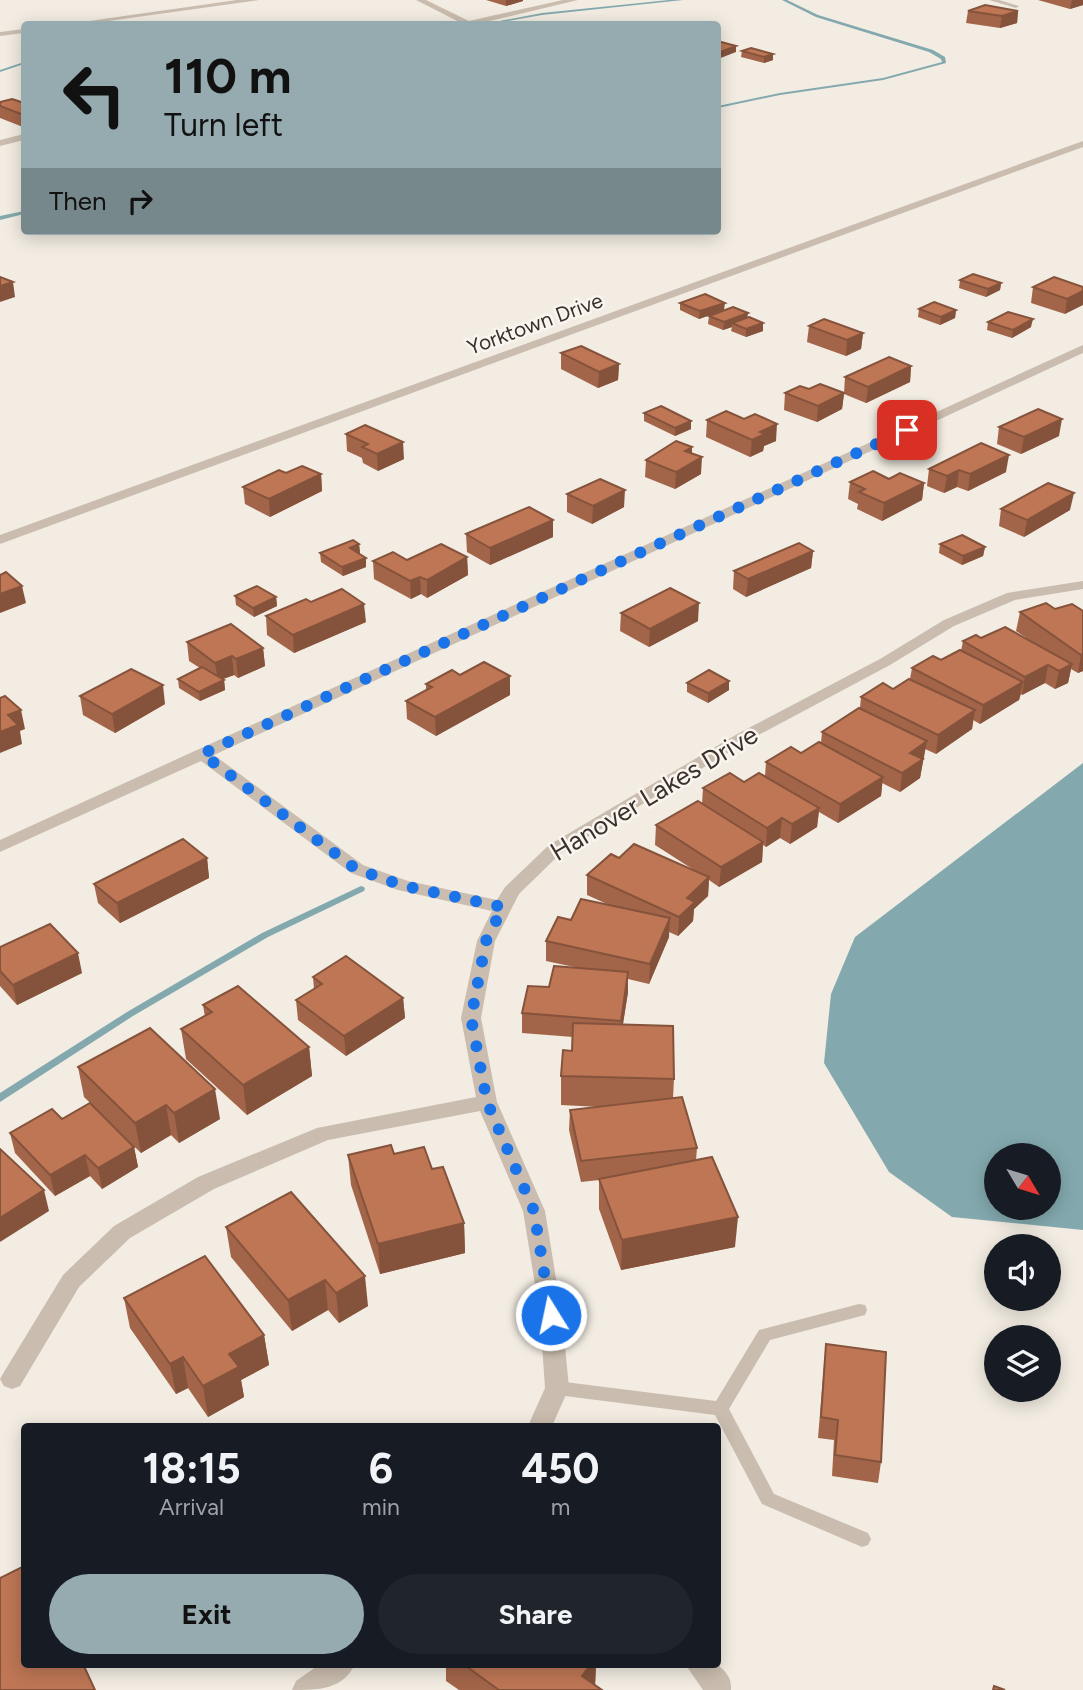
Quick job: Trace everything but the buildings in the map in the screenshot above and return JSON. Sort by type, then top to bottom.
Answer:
[{"type":"street","points":[[95,21],[255,0]]},
{"type":"street","points":[[420,0],[462,21]]},
{"type":"street","points":[[481,21],[574,0]]},
{"type":"street","points":[[0,34],[21,31]]},
{"type":"street","points":[[0,143],[21,137]]},
{"type":"street","name":"Yorktown Drive","points":[[0,540],[1083,144]]},
{"type":"street","points":[[0,847],[1083,349]]},
{"type":"street","name":"Hanover Lakes Drive","points":[[541,1423],[557,1388],[551,1315],[534,1211],[487,1102],[471,1018],[486,941],[511,891],[555,849],[745,736],[885,663],[949,623],[1012,596],[1083,585]]},
{"type":"street","points":[[202,754],[356,869],[404,886],[503,907]]},
{"type":"street","points":[[12,1379],[71,1281],[122,1232],[194,1190],[324,1133],[487,1102]]},
{"type":"street","points":[[306,1690],[336,1668]]},
{"type":"street","points":[[702,1668],[718,1683],[717,1690]]},
{"type":"lane","points":[[992,0],[1016,6]]},
{"type":"lane","points":[[720,1409],[765,1335],[859,1310]]},
{"type":"lane","points":[[557,1388],[720,1409]]},
{"type":"lane","points":[[720,1409],[768,1499],[862,1539]]},
{"type":"water","points":[[1083,763],[1083,1230],[952,1217],[889,1172],[824,1063],[831,994],[855,937]]},
{"type":"waterway","points":[[503,21],[542,14],[681,0]]},
{"type":"waterway","points":[[721,106],[780,94],[883,79],[944,63],[943,58],[931,51],[817,16],[784,0]]},
{"type":"waterway","points":[[0,71],[21,64]]},
{"type":"waterway","points":[[0,218],[21,214]]},
{"type":"waterway","points":[[0,1098],[130,1014],[265,935],[361,889]]},
{"type":"route","points":[[551,1315],[534,1211],[487,1102],[471,1018],[486,941],[503,907],[404,886],[356,869],[202,754],[907,430]]}]
